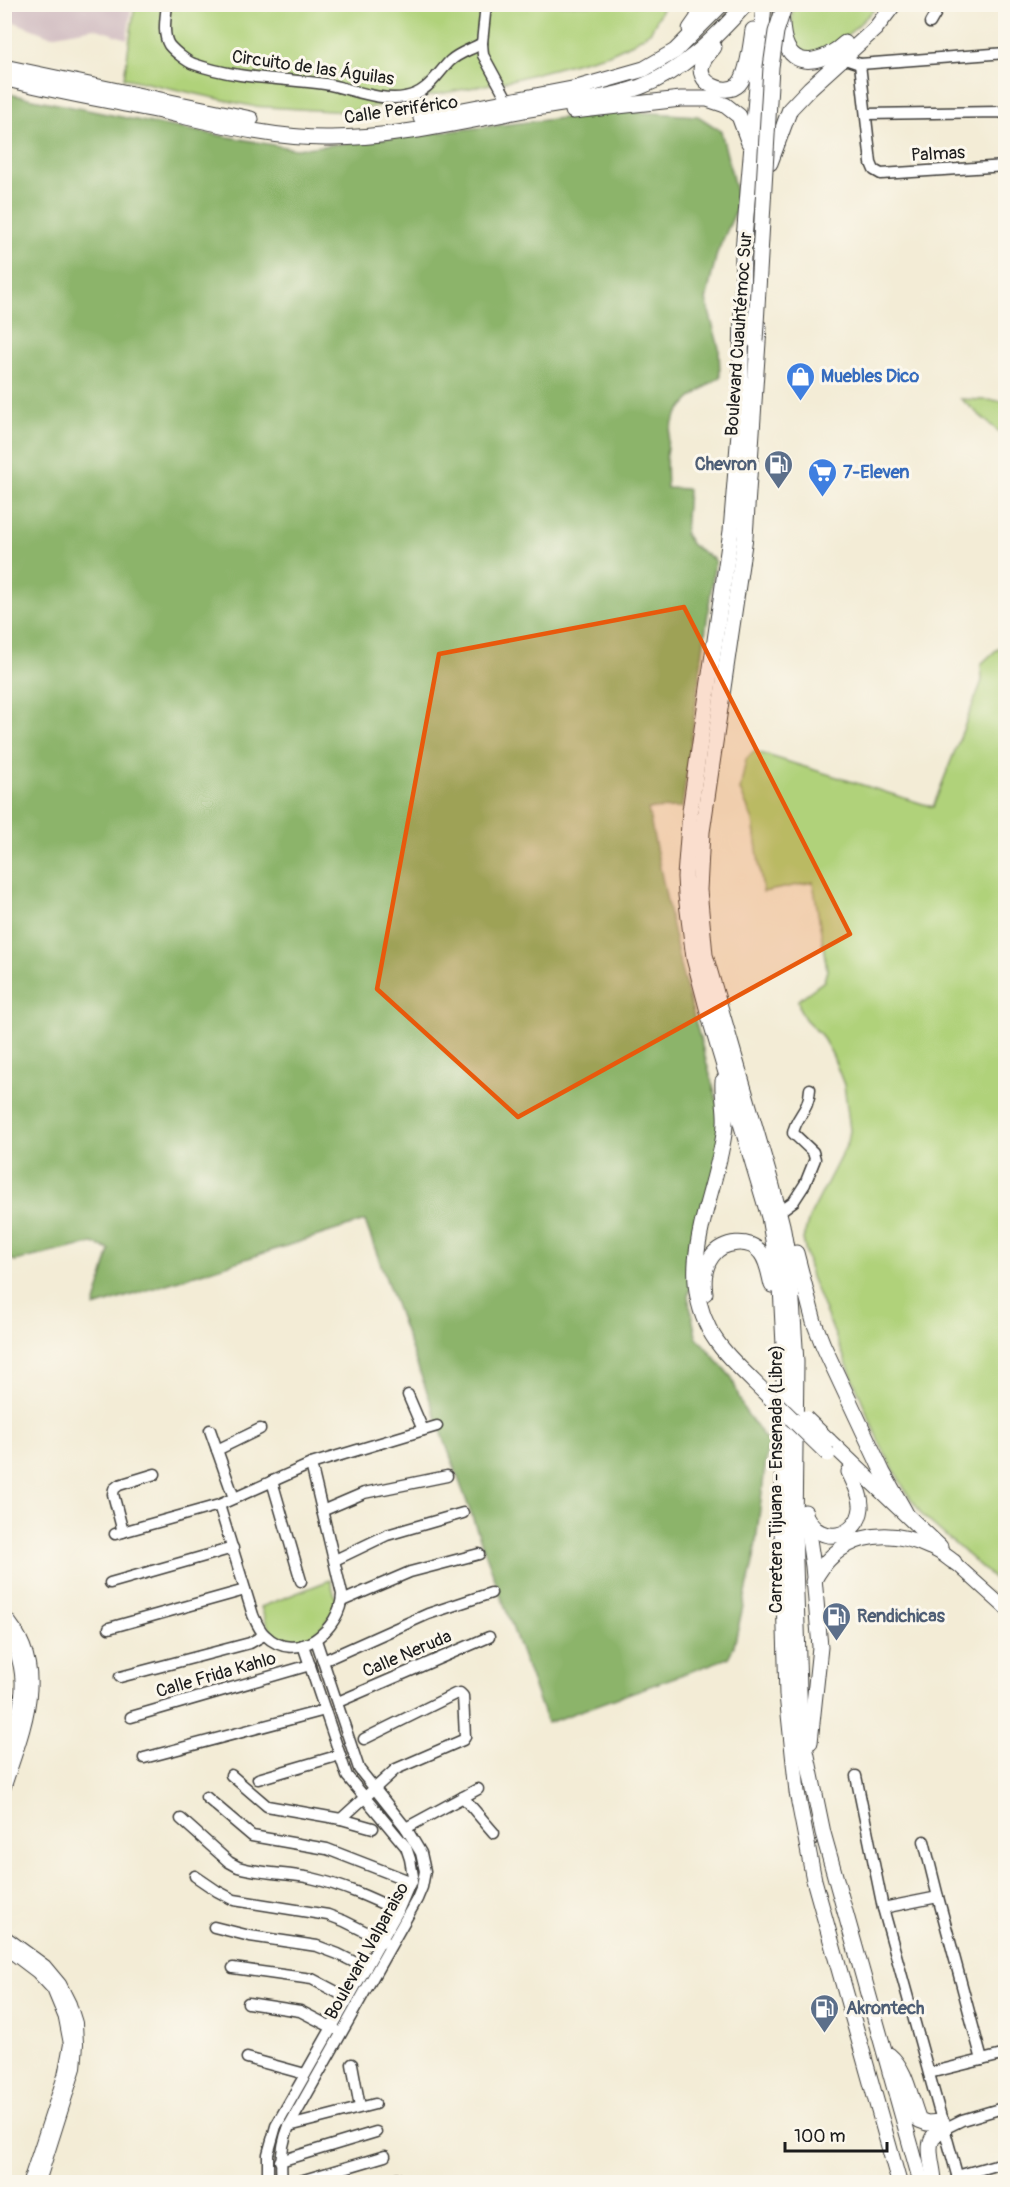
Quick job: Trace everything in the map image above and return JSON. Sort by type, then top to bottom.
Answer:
[{"type":"highway","points":[[675,51],[697,20],[702,4]]},
{"type":"highway","name":"Calle Periférico","points":[[4,67],[267,122],[326,128],[388,124],[608,80],[644,69],[675,51],[722,4]]},
{"type":"highway","points":[[722,31],[702,63],[701,70],[705,80],[723,89],[736,87],[741,82],[754,29],[764,4]]},
{"type":"highway","name":"Boulevard Cuauhtémoc Sur","points":[[704,770],[731,531],[740,420],[742,251],[764,4]]},
{"type":"highway","points":[[778,4],[784,37],[791,52],[802,59],[812,61],[838,56],[875,29],[894,4]]},
{"type":"highway","points":[[754,346],[751,250],[766,50],[769,28],[778,4]]},
{"type":"highway","name":"Boulevard Cuauhtémoc Sur","points":[[704,770],[745,537],[754,346],[770,163],[770,126],[778,4]]},
{"type":"highway","points":[[742,361],[754,346],[771,67],[776,32],[785,4]]},
{"type":"highway","points":[[770,163],[790,109],[882,4]]},
{"type":"highway","name":"Calle Periférico","points":[[4,78],[210,122],[313,138],[387,135],[638,88],[673,71],[694,56],[744,7]]},
{"type":"highway","points":[[498,115],[530,116],[681,99],[707,99],[725,105],[739,116],[752,155]]},
{"type":"highway","name":"Carretera Tijuana - Ensenada (Libre)","points":[[704,770],[687,843],[686,895],[694,958],[773,1235],[781,1287],[784,1345],[782,1531],[787,1695],[793,1763],[813,1880],[899,2182]]},
{"type":"highway","name":"Carretera Tijuana - Ensenada (Libre)","points":[[704,770],[699,871],[700,913],[705,955],[781,1218],[790,1271],[795,1328],[797,1639],[800,1722],[823,1833],[921,2182]]},
{"type":"highway","points":[[724,1066],[725,1125],[698,1244],[695,1282],[709,1330],[735,1363],[755,1377],[933,1548],[954,1562]]},
{"type":"highway","points":[[781,1218],[794,1246],[814,1322],[823,1345],[910,1525]]},
{"type":"highway","points":[[755,1377],[726,1339],[707,1302],[704,1277],[707,1264],[713,1254],[722,1247],[744,1243],[761,1252],[768,1268],[784,1345]]},
{"type":"highway","points":[[829,1448],[849,1472],[954,1562]]},
{"type":"highway","points":[[795,1480],[811,1525],[816,1531],[835,1536],[845,1533],[859,1516],[860,1499],[849,1472]]},
{"type":"highway","points":[[805,1512],[820,1647],[818,1679],[812,1711],[809,1763]]},
{"type":"highway","points":[[797,1639],[814,1580],[826,1560],[846,1545],[910,1525]]},
{"type":"highway","points":[[885,2053],[897,2063],[919,2120],[943,2125]]},
{"type":"highway","points":[[934,2182],[929,2141],[943,2125]]},
{"type":"main road","points":[[954,1562],[1005,1609]]},
{"type":"main road","points":[[4,1615],[21,1638],[32,1681],[28,1711],[4,1788]]},
{"type":"main road","points":[[4,1628],[18,1656],[23,1681],[20,1709],[4,1759]]},
{"type":"main road","points":[[4,1936],[45,1966],[60,1984],[76,2023],[78,2044],[75,2068],[29,2182]]},
{"type":"main road","points":[[4,1947],[38,1972],[53,1989],[65,2018],[70,2044],[39,2182]]},
{"type":"street","name":"Circuito de las Águilas","points":[[167,4],[165,26],[169,44],[191,63],[224,73],[327,84],[379,96],[405,97],[422,90],[436,80],[449,63],[464,51],[482,43]]},
{"type":"street","points":[[486,4],[483,55],[508,101]]},
{"type":"street","points":[[930,23],[941,4]]},
{"type":"street","points":[[838,56],[860,64],[1005,53]]},
{"type":"street","points":[[860,64],[866,114],[999,112],[1005,114]]},
{"type":"street","name":"Palmas","points":[[866,114],[871,163],[874,170],[881,174],[1005,166]]},
{"type":"street","points":[[781,1218],[805,1184],[814,1160],[813,1152],[793,1133],[794,1127],[810,1102],[810,1089]]},
{"type":"street","points":[[408,1395],[423,1430]]},
{"type":"street","points":[[155,1474],[119,1485],[114,1489],[119,1533],[219,1505],[310,1464],[437,1426]]},
{"type":"street","points":[[217,1450],[260,1429]]},
{"type":"street","points":[[210,1430],[234,1498]]},
{"type":"street","points":[[219,1505],[253,1615],[264,1635],[283,1644],[303,1645],[316,1640],[332,1624],[342,1601],[342,1587],[310,1464]]},
{"type":"street","points":[[322,1510],[364,1493],[447,1476]]},
{"type":"street","points":[[272,1481],[301,1581]]},
{"type":"street","points":[[335,1560],[387,1535],[463,1513]]},
{"type":"street","points":[[110,1583],[233,1548]]},
{"type":"street","points":[[342,1601],[410,1572],[479,1554]]},
{"type":"street","points":[[109,1628],[245,1590]]},
{"type":"street","points":[[323,1661],[428,1614],[491,1593]]},
{"type":"street","points":[[120,1677],[250,1643],[264,1635]]},
{"type":"street","name":"Calle Neruda","points":[[338,1702],[489,1637]]},
{"type":"street","name":"Boulevard Valparaiso","points":[[268,2182],[268,2154],[276,2126],[305,2074],[336,2030],[348,1998],[366,1968],[417,1899],[424,1880],[421,1853],[406,1828],[359,1769],[316,1640]]},
{"type":"street","name":"Boulevard Valparaiso","points":[[282,2182],[280,2161],[284,2137],[336,2030],[387,1942],[412,1882],[413,1870],[406,1846],[347,1776],[303,1645]]},
{"type":"street","name":"Calle Frida Kahlo","points":[[131,1716],[310,1665]]},
{"type":"street","points":[[341,1819],[396,1769],[463,1740],[465,1737],[463,1696],[455,1694],[364,1739]]},
{"type":"street","points":[[144,1758],[325,1710]]},
{"type":"street","points":[[258,1779],[340,1755]]},
{"type":"street","points":[[231,1775],[267,1806],[341,1819],[373,1828]]},
{"type":"street","points":[[856,1776],[883,1908],[958,2179],[1005,2162]]},
{"type":"street","points":[[406,1828],[478,1789]]},
{"type":"street","points":[[206,1797],[252,1836],[327,1849],[412,1882]]},
{"type":"street","points":[[463,1797],[494,1833]]},
{"type":"street","points":[[181,1819],[229,1862],[238,1867],[339,1885],[355,1890],[398,1911]]},
{"type":"street","points":[[924,1841],[982,2060]]},
{"type":"street","points":[[195,1876],[234,1900],[336,1918],[387,1942]]},
{"type":"street","points":[[883,1908],[938,1897]]},
{"type":"street","points":[[214,1927],[259,1938],[317,1946],[338,1953],[366,1968]]},
{"type":"street","points":[[233,1968],[312,1979],[348,1998]]},
{"type":"street","points":[[248,2003],[300,2011],[336,2030]]},
{"type":"street","points":[[929,2073],[1005,2054]]},
{"type":"street","points":[[247,2058],[305,2074]]},
{"type":"street","points":[[352,2064],[360,2107]]},
{"type":"street","points":[[289,2126],[375,2104]]},
{"type":"street","points":[[943,2125],[1005,2107]]},
{"type":"street","points":[[280,2161],[376,2132]]},
{"type":"street","points":[[297,2182],[385,2156]]},
{"type":"street","points":[[384,2182],[398,2178]]},
{"type":"highlighted area","points":[[684,607],[850,934],[518,1117],[377,989],[439,654]]},
{"type":"shaded area","points":[[4,5],[132,5],[127,39],[94,28],[50,36],[9,20],[5,16]]},
{"type":"green space","points":[[135,5],[664,5],[651,31],[633,43],[609,54],[511,80],[347,112],[251,106],[124,78]]},
{"type":"green space","points":[[793,5],[879,5],[832,50],[811,57],[795,50],[791,35]]},
{"type":"green space","points":[[4,93],[296,149],[622,111],[698,116],[721,131],[739,204],[717,253],[706,300],[719,348],[720,377],[689,400],[673,422],[669,435],[666,467],[667,488],[688,489],[685,534],[692,545],[715,560],[682,808],[648,809],[681,969],[724,1126],[696,1268],[688,1296],[696,1336],[732,1378],[743,1408],[768,1443],[754,1558],[734,1646],[728,1658],[547,1723],[365,1221],[94,1307],[110,1250],[93,1243],[15,1261],[5,1257]]},
{"type":"green space","points":[[961,399],[1005,401],[1005,437]]},
{"type":"green space","points":[[1005,642],[1005,1588],[923,1516],[905,1490],[879,1442],[811,1277],[803,1239],[809,1218],[848,1142],[850,1130],[844,1085],[832,1054],[821,1035],[805,1019],[798,1000],[824,981],[827,970],[813,882],[763,892],[753,821],[740,790],[746,759],[754,751],[933,807],[982,681],[981,664]]},
{"type":"green space","points":[[330,1580],[337,1602],[332,1615],[314,1635],[293,1640],[281,1638],[272,1632],[261,1607]]},
{"type":"place","name":"Muebles Dico","points":[[800,402]]},
{"type":"place","name":"Chevron","points":[[778,490]]},
{"type":"place","name":"7-Eleven","points":[[822,498]]},
{"type":"place","name":"Rendichicas","points":[[836,1642]]},
{"type":"place","name":"Akrontech","points":[[825,2034]]}]
